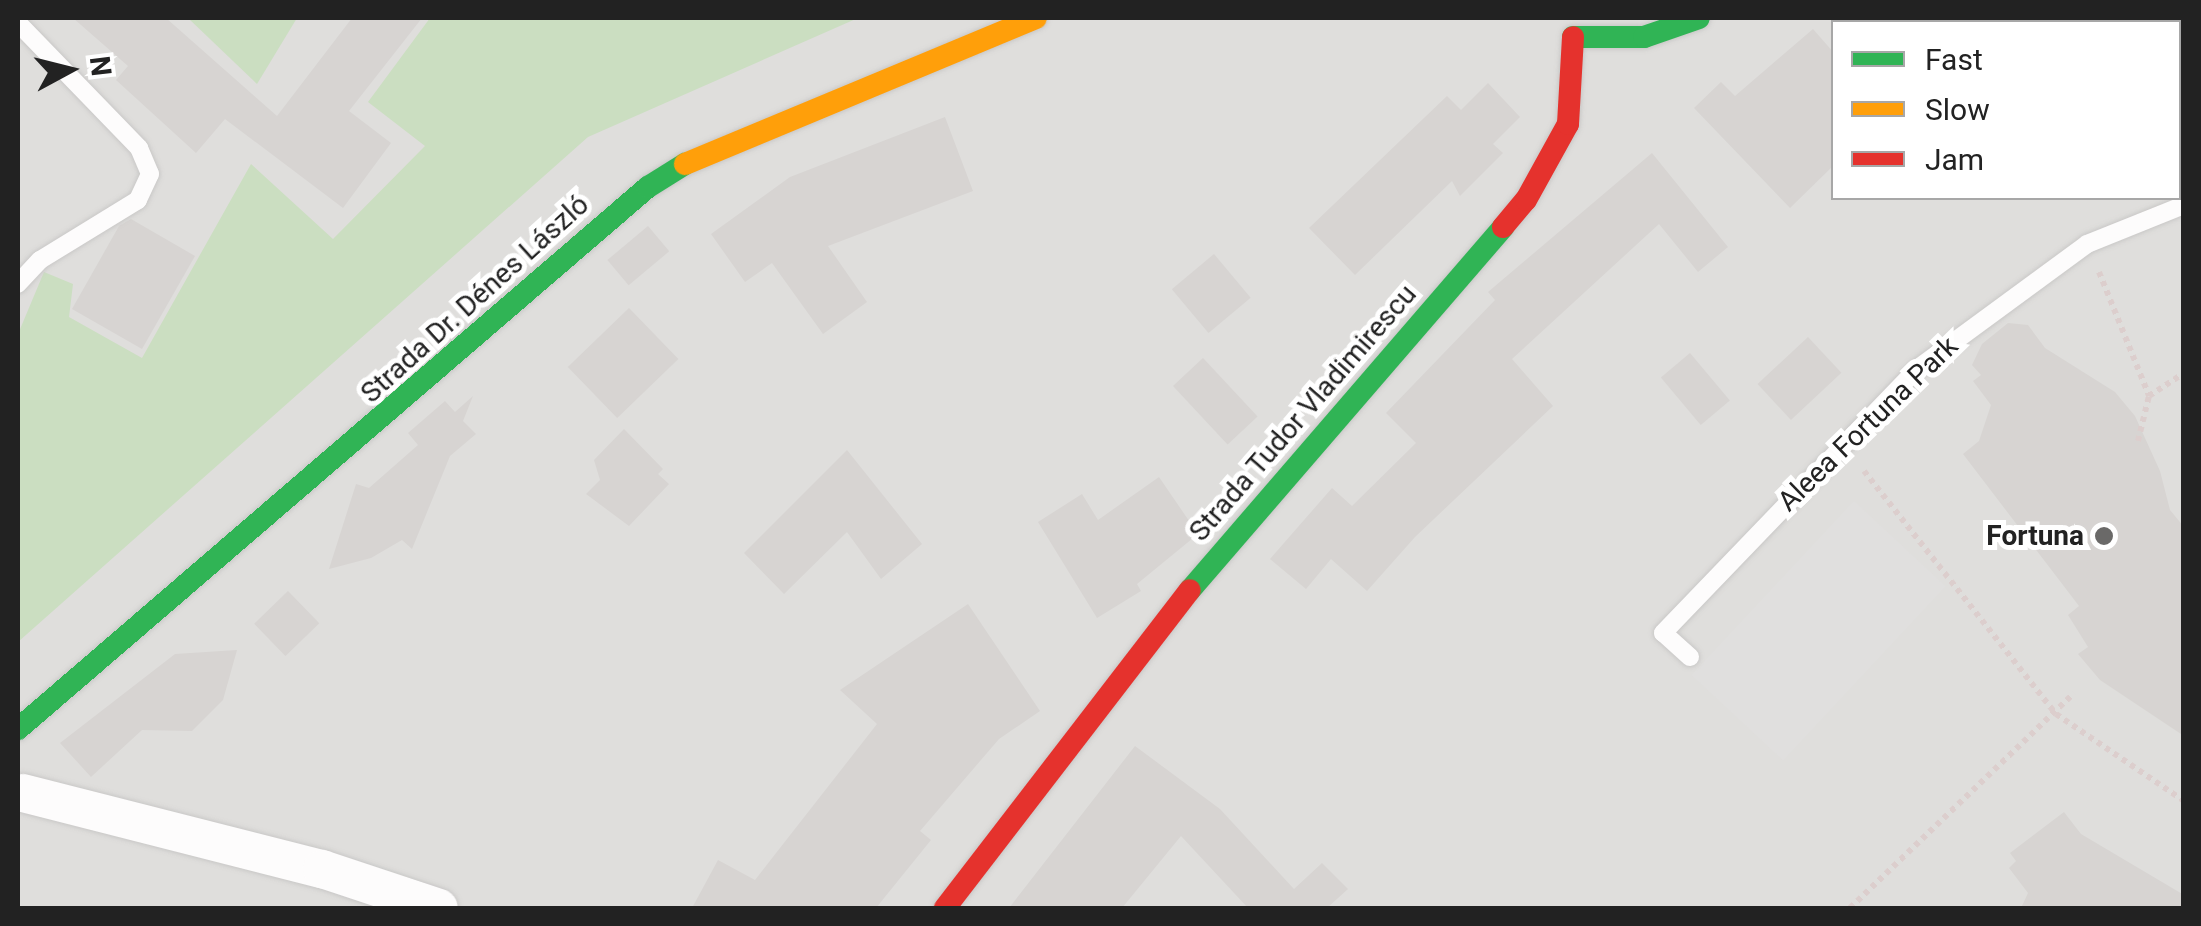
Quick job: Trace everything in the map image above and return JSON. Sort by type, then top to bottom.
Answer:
[{"type":"street","name":"Strada Dr. Dénes László","points":[[18,729],[648,187],[682,166],[1036,18]]},
{"type":"street","points":[[1546,18],[1573,37],[1644,37],[1699,18]]},
{"type":"street","name":"Strada Tudor Vladimirescu","points":[[945,908],[1181,600],[1526,200],[1568,124],[1573,37]]},
{"type":"street","points":[[23,793],[322,868],[439,908]]},
{"type":"lane","points":[[18,23],[139,148],[150,174],[138,200],[40,260],[18,284]]},
{"type":"lane","name":"Aleea Fortuna Park","points":[[1690,658],[1664,633],[1842,442],[1931,358],[2087,244],[2184,205]]},
{"type":"path","points":[[2087,244],[2149,396],[2138,441]]},
{"type":"path","points":[[2149,396],[2184,374]]},
{"type":"path","points":[[1842,442],[2056,714],[2184,802]]},
{"type":"path","points":[[1850,908],[2056,714],[2074,692]]},
{"type":"shaded area","points":[[18,18],[2183,18],[2183,908],[18,908]]},
{"type":"shaded area","points":[[1854,501],[1945,586],[1783,760],[1692,675]]},
{"type":"green space","points":[[188,18],[297,18],[257,84]]},
{"type":"green space","points":[[430,18],[858,18],[588,137],[18,642],[18,334],[44,272],[73,284],[69,317],[142,358],[251,164],[333,239],[425,146],[368,102]]},
{"type":"building","points":[[73,18],[166,18],[277,116],[352,18],[422,18],[349,111],[391,143],[343,208],[225,119],[196,153],[116,80],[128,66]]},
{"type":"building","points":[[1813,29],[1831,50],[1831,168],[1790,208],[1694,108],[1721,82],[1735,96]]},
{"type":"building","points":[[1488,83],[1520,117],[1493,144],[1503,153],[1460,196],[1452,181],[1355,275],[1309,228],[1447,96],[1461,110]]},
{"type":"building","points":[[945,117],[973,191],[828,246],[867,302],[823,334],[772,263],[745,282],[711,234],[790,177]]},
{"type":"building","points":[[1652,153],[1728,247],[1698,272],[1659,224],[1512,359],[1553,406],[1415,537],[1367,591],[1331,559],[1306,589],[1270,559],[1332,488],[1352,506],[1416,443],[1386,413],[1495,300],[1488,292]]},
{"type":"building","points":[[131,219],[195,256],[142,349],[72,309],[119,226]]},
{"type":"building","points":[[648,226],[669,251],[629,285],[607,260]]},
{"type":"building","points":[[1214,254],[1251,298],[1209,333],[1172,289]]},
{"type":"building","points":[[629,308],[678,359],[617,418],[568,367]]},
{"type":"building","name":"Fortuna","points":[[2008,323],[2028,325],[2045,348],[2115,392],[2135,416],[2160,471],[2170,510],[2184,527],[2184,736],[2100,680],[2078,654],[2088,647],[2068,615],[2079,606],[1963,454],[1979,441],[1991,405],[1973,381],[1981,375],[1972,365],[1982,344]]},
{"type":"building","points":[[1808,337],[1841,373],[1791,420],[1758,384]]},
{"type":"building","points":[[1690,353],[1730,400],[1701,425],[1661,377]]},
{"type":"building","points":[[1203,358],[1258,417],[1228,444],[1173,386]]},
{"type":"building","points":[[473,396],[463,421],[476,434],[450,456],[412,549],[402,540],[371,558],[329,569],[356,484],[369,488],[418,445],[408,433],[445,401],[455,412]]},
{"type":"building","points":[[624,429],[663,469],[658,474],[669,484],[629,526],[586,494],[600,480],[594,460]]},
{"type":"building","points":[[847,450],[922,544],[881,579],[847,532],[784,594],[744,553]]},
{"type":"building","points":[[1159,477],[1198,534],[1137,584],[1141,591],[1097,618],[1038,522],[1082,494],[1098,520]]},
{"type":"building","points":[[288,591],[319,623],[285,656],[254,624]]},
{"type":"building","points":[[968,604],[1040,711],[999,739],[920,831],[931,840],[876,908],[692,908],[718,860],[755,880],[877,724],[840,690]]},
{"type":"building","points":[[237,650],[223,700],[192,731],[142,730],[91,777],[60,743],[175,654]]},
{"type":"building","points":[[1135,746],[1220,809],[1294,889],[1322,863],[1348,889],[1327,908],[1248,908],[1181,836],[1122,908],[1009,908]]},
{"type":"building","points":[[2064,812],[2081,834],[2184,895],[2184,908],[2021,908],[2028,893],[2009,868],[2016,861],[2010,853]]},
{"type":"traffic: fast","points":[[1573,37],[1644,37],[1699,18]]},
{"type":"traffic: fast","points":[[18,729],[648,187],[685,164]]},
{"type":"traffic: fast","points":[[1190,590],[1503,227]]},
{"type":"traffic: slow","points":[[685,164],[1036,18]]},
{"type":"traffic: jam","points":[[1503,227],[1526,200],[1568,124],[1573,37]]},
{"type":"traffic: jam","points":[[945,908],[1190,590]]},
{"type":"place","name":"Fortuna","points":[[2104,536]]}]
